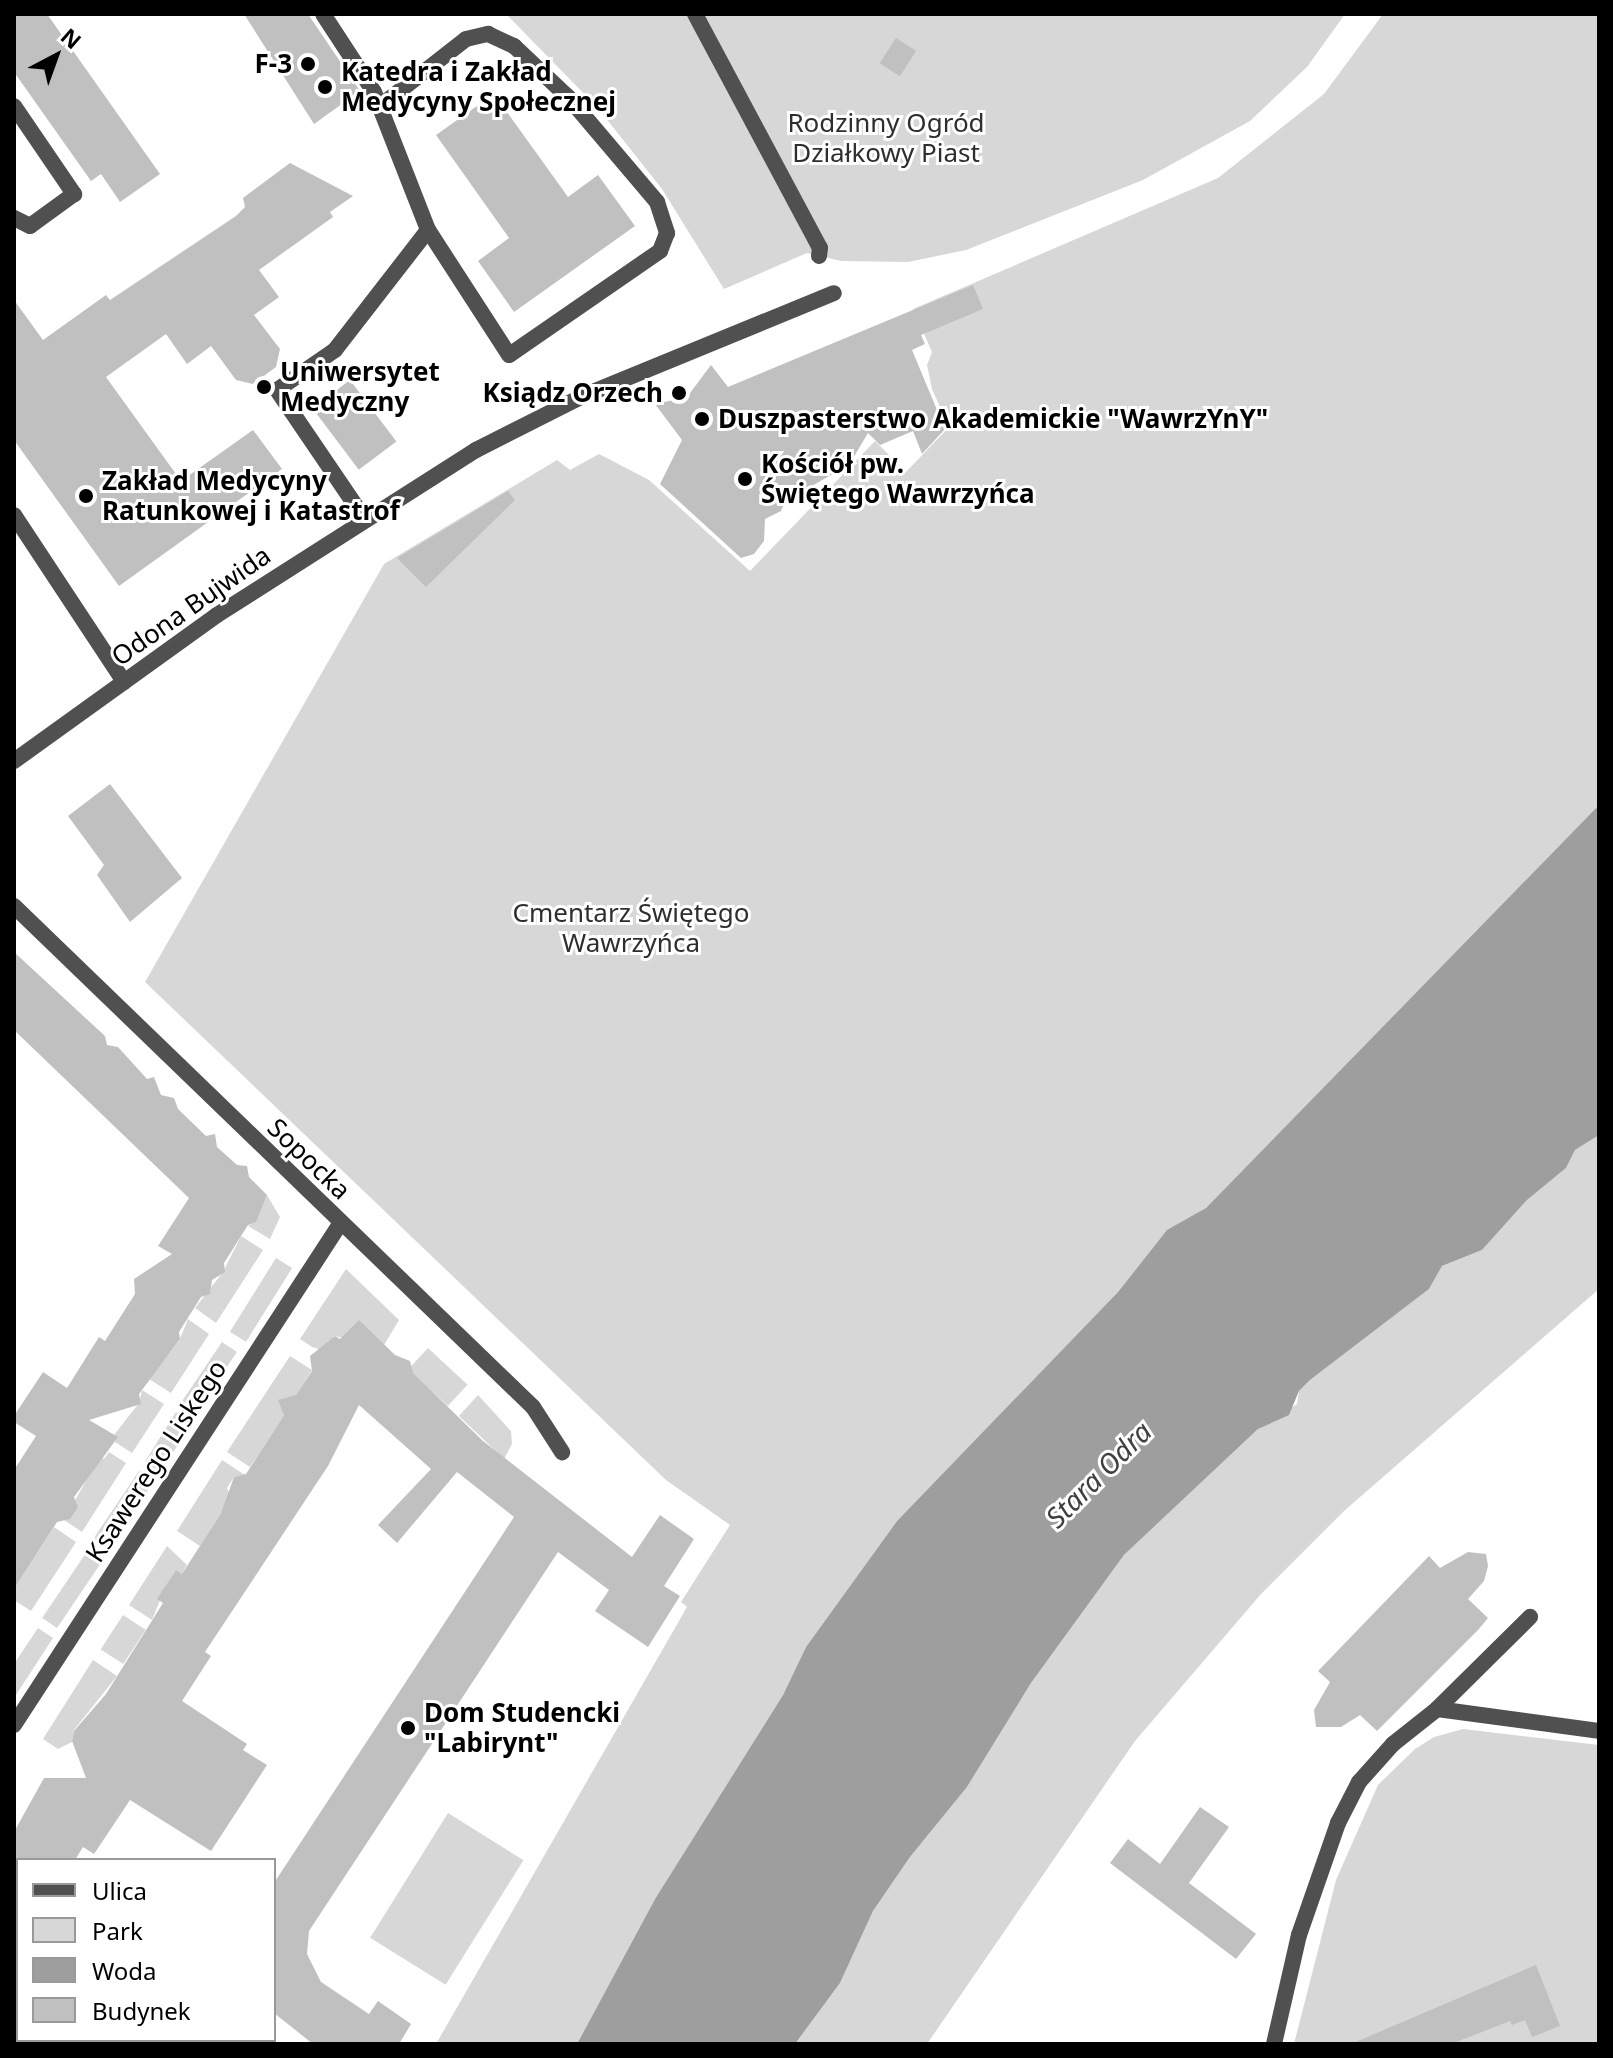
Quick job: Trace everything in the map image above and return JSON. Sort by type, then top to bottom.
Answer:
[{"type":"street","points":[[323,14],[358,62],[428,230],[509,355],[660,251],[667,233],[657,202],[568,97],[514,46],[488,34],[466,39],[379,107]]},
{"type":"street","points":[[695,14],[820,248],[819,256]]},
{"type":"street","points":[[14,106],[74,194],[30,226],[14,218]]},
{"type":"street","points":[[364,518],[277,390],[335,350],[428,230]]},
{"type":"street","name":"Odona Bujwida","points":[[17,754],[364,518],[476,450],[583,396],[834,293]]},
{"type":"street","points":[[14,515],[124,682]]},
{"type":"street","name":"Sopocka","points":[[14,906],[533,1407],[562,1452]]},
{"type":"street","name":"Ksawerego Liskego","points":[[14,1725],[340,1224]]},
{"type":"street","points":[[1274,2044],[1299,1935],[1348,1800],[1393,1744],[1437,1709],[1530,1617]]},
{"type":"street","points":[[1437,1709],[1599,1731]]},
{"type":"green space","name":"Rodzinny Ogród Działkowy Piast","points":[[506,14],[1345,14],[1307,67],[1250,121],[1143,180],[966,250],[908,262],[841,261],[807,253],[724,289],[662,189],[597,107]]},
{"type":"green space","name":"Cmentarz Świętego Wawrzyńca","points":[[1383,14],[1599,14],[1599,805],[1206,1208],[1164,1234],[1118,1292],[897,1521],[806,1647],[783,1695],[655,1899],[577,2044],[436,2044],[687,1607],[681,1602],[730,1525],[666,1480],[145,982],[384,564],[557,460],[570,470],[599,454],[649,480],[750,571],[875,441],[906,472],[949,427],[932,389],[927,365],[932,352],[913,309],[1218,178],[1324,94]]},
{"type":"green space","points":[[1599,1135],[1599,1289],[1344,1511],[1261,1594],[1135,1741],[927,2044],[795,2044],[840,1983],[873,1911],[910,1857],[967,1787],[1031,1683],[1124,1555],[1258,1429],[1297,1404],[1299,1391],[1310,1380],[1429,1289],[1442,1266],[1482,1250],[1527,1200],[1566,1168],[1575,1150]]},
{"type":"green space","points":[[267,1195],[280,1217],[270,1239],[248,1226],[256,1221]]},
{"type":"green space","points":[[241,1236],[263,1250],[216,1323],[195,1308],[223,1272]]},
{"type":"green space","points":[[276,1258],[292,1268],[246,1342],[230,1332]]},
{"type":"green space","points":[[346,1269],[399,1320],[384,1345],[334,1336],[325,1351],[312,1347],[300,1339]]},
{"type":"green space","points":[[188,1319],[209,1334],[171,1393],[149,1379],[179,1341]]},
{"type":"green space","points":[[222,1342],[237,1352],[197,1411],[182,1401]]},
{"type":"green space","points":[[428,1348],[467,1385],[448,1406],[408,1369]]},
{"type":"green space","points":[[290,1356],[312,1370],[295,1397],[282,1404],[284,1415],[250,1467],[227,1452]]},
{"type":"green space","points":[[142,1390],[164,1404],[132,1453],[115,1442],[114,1435],[139,1403]]},
{"type":"green space","points":[[478,1395],[511,1431],[512,1444],[504,1459],[459,1416]]},
{"type":"green space","points":[[176,1412],[192,1422],[161,1472],[145,1462]]},
{"type":"green space","points":[[109,1452],[126,1463],[82,1532],[64,1520],[100,1456],[104,1459]]},
{"type":"green space","points":[[222,1460],[245,1475],[234,1477],[227,1488],[231,1497],[200,1546],[177,1531]]},
{"type":"green space","points":[[139,1471],[154,1481],[108,1549],[93,1539]]},
{"type":"green space","points":[[54,1527],[76,1542],[31,1611],[14,1600],[14,1589]]},
{"type":"green space","points":[[167,1546],[187,1565],[182,1574],[176,1570],[166,1585],[152,1620],[129,1605]]},
{"type":"green space","points":[[88,1550],[103,1560],[57,1628],[42,1618]]},
{"type":"green space","points":[[123,1615],[146,1630],[123,1664],[101,1649]]},
{"type":"green space","points":[[38,1628],[53,1638],[14,1698],[14,1664]]},
{"type":"green space","points":[[93,1660],[117,1676],[74,1730],[72,1742],[58,1749],[43,1739]]},
{"type":"green space","points":[[1463,1729],[1599,1745],[1599,2044],[1294,2044],[1336,1880],[1378,1785],[1415,1749],[1434,1737]]},
{"type":"green space","points":[[448,1813],[523,1860],[446,1985],[370,1938]]},
{"type":"water","name":"Stara Odra","points":[[1599,805],[1599,1135],[1575,1150],[1566,1168],[1527,1200],[1482,1250],[1442,1266],[1429,1289],[1310,1380],[1299,1391],[1289,1415],[1258,1429],[1124,1555],[1031,1683],[967,1787],[910,1857],[873,1911],[840,1983],[795,2044],[577,2044],[655,1899],[783,1695],[806,1647],[897,1521],[1118,1292],[1167,1230],[1206,1208]]},
{"type":"building","points":[[14,14],[47,14],[160,174],[120,202],[101,174],[91,181],[14,72]]},
{"type":"building","name":"F-3","points":[[244,14],[308,14],[360,91],[314,124]]},
{"type":"building","points":[[896,38],[916,51],[900,76],[880,63]]},
{"type":"building","points":[[494,94],[568,197],[598,175],[635,226],[514,312],[478,261],[509,238],[436,135]]},
{"type":"building","points":[[290,163],[353,196],[330,212],[333,217],[259,270],[279,297],[254,315],[280,349],[276,367],[253,384],[236,380],[211,346],[187,364],[166,334],[106,377],[181,481],[253,430],[282,469],[119,586],[14,440],[14,300],[43,340],[106,295],[110,300],[236,216],[245,207],[243,198]]},
{"type":"building","points":[[973,285],[983,309],[921,335],[925,344],[912,350],[945,429],[922,454],[913,431],[880,445],[868,433],[849,465],[785,501],[781,511],[765,519],[764,541],[754,554],[741,558],[660,484],[682,440],[655,404],[687,397],[711,365],[728,387]]},
{"type":"building","points":[[350,380],[396,441],[359,470],[312,408]]},
{"type":"building","points":[[508,491],[515,500],[426,587],[397,558]]},
{"type":"building","points":[[110,784],[182,878],[130,922],[97,875],[104,865],[68,816]]},
{"type":"building","points":[[14,952],[105,1036],[107,1045],[118,1047],[147,1079],[154,1077],[161,1095],[174,1098],[178,1109],[206,1136],[215,1134],[217,1147],[237,1165],[247,1166],[249,1177],[267,1195],[256,1222],[248,1225],[224,1263],[225,1272],[212,1280],[210,1294],[201,1297],[179,1332],[180,1339],[139,1394],[141,1404],[89,1420],[118,1437],[74,1497],[78,1507],[70,1519],[57,1522],[14,1589],[14,1470],[36,1436],[14,1422],[14,1416],[43,1372],[67,1388],[99,1337],[105,1341],[135,1294],[134,1279],[172,1254],[158,1246],[189,1198],[14,1030]]},
{"type":"building","points":[[359,1320],[395,1355],[410,1361],[413,1373],[483,1441],[632,1557],[660,1515],[694,1539],[664,1586],[680,1596],[648,1647],[595,1611],[609,1590],[558,1552],[309,1931],[307,1954],[321,1982],[369,2014],[378,2001],[411,2024],[399,2044],[313,2044],[276,2015],[276,1880],[514,1517],[457,1472],[397,1543],[378,1525],[431,1469],[359,1405],[328,1466],[205,1652],[211,1656],[182,1701],[247,1744],[243,1750],[267,1765],[211,1851],[130,1800],[94,1854],[83,1847],[76,1858],[14,1860],[14,1832],[44,1778],[86,1778],[72,1741],[74,1731],[106,1694],[163,1603],[157,1599],[176,1570],[182,1574],[221,1513],[234,1477],[246,1474],[284,1415],[278,1400],[296,1395],[312,1371],[310,1356],[335,1336],[340,1339]]},
{"type":"building","points":[[1468,1552],[1486,1554],[1488,1566],[1484,1581],[1468,1599],[1488,1618],[1478,1630],[1377,1731],[1360,1715],[1341,1727],[1316,1727],[1314,1710],[1330,1682],[1318,1671],[1429,1556],[1440,1568]]},
{"type":"building","points":[[1200,1807],[1229,1827],[1189,1883],[1256,1934],[1236,1959],[1110,1863],[1128,1839],[1160,1864]]},
{"type":"building","points":[[1536,1965],[1560,2026],[1532,2037],[1525,2020],[1512,2025],[1510,2021],[1451,2044],[1351,2044]]},
{"type":"place","name":"F-3","points":[[308,64]]},
{"type":"place","name":"Katedra i Zakład Medycyny Społecznej","points":[[325,87]]},
{"type":"place","name":"Uniwersytet Medyczny","points":[[264,387]]},
{"type":"place","name":"Ksiądz Orzech","points":[[679,393]]},
{"type":"place","name":"Duszpasterstwo Akademickie \"WawrzYnY\"","points":[[702,419]]},
{"type":"place","name":"Kościół pw. Świętego Wawrzyńca","points":[[745,479]]},
{"type":"place","name":"Zakład Medycyny Ratunkowej i Katastrof","points":[[86,496]]},
{"type":"place","name":"Dom Studencki \"Labirynt\"","points":[[408,1728]]}]
